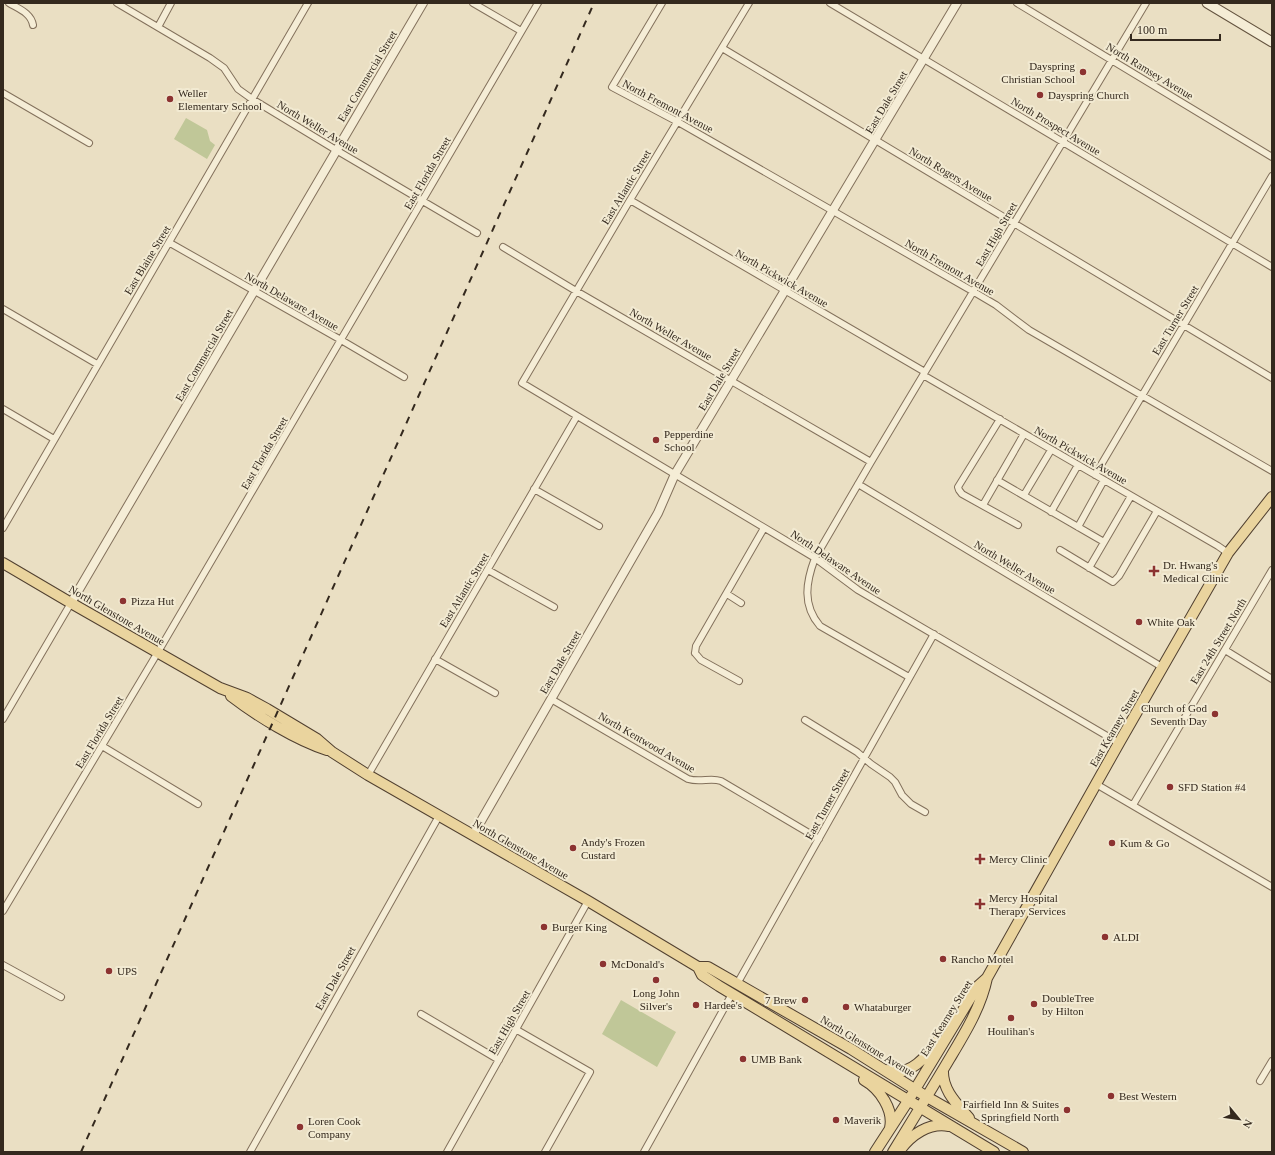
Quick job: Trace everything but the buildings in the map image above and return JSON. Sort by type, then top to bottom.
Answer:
[{"type":"main road","points":[[1207,3],[1272,42]]},
{"type":"main road","name":"East Kearney Street","points":[[892,1152],[943,1070],[979,1005],[987,978],[1228,553],[1272,497]]},
{"type":"main road","name":"North Glenstone Avenue","points":[[3,563],[220,688],[244,706],[286,731],[315,746],[332,752],[439,816],[588,901],[700,971],[732,994],[994,1152]]},
{"type":"main road","name":"North Glenstone Avenue","points":[[700,971],[708,967],[836,1040],[915,1089],[1023,1152]]},
{"type":"main road","name":"East Kearney Street","points":[[875,1152],[908,1101],[977,987],[987,978]]},
{"type":"main road","points":[[732,994],[735,992],[741,993],[769,1008],[777,1007]]},
{"type":"main road","points":[[880,1067],[897,1072],[912,1067],[927,1056],[944,1032],[954,1026]]},
{"type":"main road","points":[[793,1031],[813,1049],[873,1086],[885,1102],[890,1114],[890,1130]]},
{"type":"main road","points":[[943,1070],[943,1079],[949,1093],[973,1123]]},
{"type":"main road","points":[[898,1152],[907,1141],[924,1130],[940,1124],[951,1126]]},
{"type":"main road","points":[[982,1145],[990,1152]]},
{"type":"street","points":[[9,3],[26,13],[32,19],[33,25]]},
{"type":"street","name":"North Weller Avenue","points":[[117,3],[210,58],[224,68],[238,89],[252,99],[477,233]]},
{"type":"street","points":[[158,27],[171,3]]},
{"type":"street","name":"East Blaine Street","points":[[3,528],[97,364],[170,243],[308,3]]},
{"type":"street","name":"East Commercial Street","points":[[3,719],[423,3]]},
{"type":"street","points":[[473,3],[521,31]]},
{"type":"street","name":"East Florida Street","points":[[3,911],[158,652],[538,3]]},
{"type":"street","name":"North Fremont Avenue","points":[[662,3],[612,87],[678,122],[974,292],[1029,330],[1272,471]]},
{"type":"street","name":"East Atlantic Street","points":[[522,383],[749,3]]},
{"type":"street","name":"North Prospect Avenue","points":[[830,3],[1272,267]]},
{"type":"street","name":"East Dale Street","points":[[473,835],[658,513],[675,474],[957,3]]},
{"type":"street","name":"North Ramsey Avenue","points":[[1017,3],[1272,157]]},
{"type":"street","name":"East High Street","points":[[909,678],[820,626],[813,618],[806,592],[810,572],[815,558],[858,484],[1146,3]]},
{"type":"street","name":"North Rogers Avenue","points":[[722,48],[1272,378]]},
{"type":"street","points":[[3,93],[89,143]]},
{"type":"street","name":"East Turner Street","points":[[1096,475],[1272,176]]},
{"type":"street","name":"North Pickwick Avenue","points":[[630,200],[924,373],[1051,450],[1228,553]]},
{"type":"street","name":"North Delaware Avenue","points":[[170,243],[341,340],[404,378]]},
{"type":"street","name":"North Weller Avenue","points":[[503,247],[871,462]]},
{"type":"street","points":[[3,309],[97,364]]},
{"type":"street","name":"North Delaware Avenue","points":[[522,383],[815,558],[858,590],[1119,743]]},
{"type":"street","points":[[3,409],[54,439]]},
{"type":"street","name":"East Atlantic Street","points":[[368,774],[577,416]]},
{"type":"street","points":[[1000,419],[958,487],[962,494],[1018,525]]},
{"type":"street","points":[[983,505],[1024,434]]},
{"type":"street","points":[[1024,495],[1051,450]]},
{"type":"street","points":[[1051,512],[1078,465]]},
{"type":"street","points":[[997,480],[1104,542]]},
{"type":"street","points":[[1078,527],[1104,480]]},
{"type":"street","name":"North Weller Avenue","points":[[858,484],[1162,667]]},
{"type":"street","points":[[534,489],[599,526]]},
{"type":"street","points":[[1089,568],[1131,496]]},
{"type":"street","points":[[1060,550],[1113,582],[1116,580],[1157,511]]},
{"type":"street","points":[[740,681],[701,660],[695,653],[696,646],[764,528]]},
{"type":"street","points":[[488,570],[554,607]]},
{"type":"street","name":"East 24th Street North","points":[[1133,805],[1271,573]]},
{"type":"street","points":[[727,594],[741,603]]},
{"type":"street","name":"East Turner Street","points":[[737,984],[934,634]]},
{"type":"street","points":[[1225,650],[1272,679]]},
{"type":"street","points":[[688,654],[695,653]]},
{"type":"street","points":[[435,659],[494,693]]},
{"type":"street","name":"North Kentwood Avenue","points":[[551,699],[688,779],[700,781],[713,779],[721,781],[819,839]]},
{"type":"street","points":[[805,720],[857,752],[871,764],[893,779],[902,795],[911,804],[925,812]]},
{"type":"street","points":[[102,746],[198,804]]},
{"type":"street","points":[[1096,784],[1272,887]]},
{"type":"street","name":"East Dale Street","points":[[250,1152],[439,816]]},
{"type":"street","name":"East High Street","points":[[447,1152],[517,1030],[588,901]]},
{"type":"street","points":[[3,965],[61,997]]},
{"type":"street","points":[[644,1152],[732,994]]},
{"type":"street","points":[[421,1014],[499,1060]]},
{"type":"street","points":[[517,1030],[590,1072],[545,1152]]},
{"type":"street","points":[[1260,1081],[1272,1061]]},
{"type":"green space","points":[[186,118],[207,130],[210,141],[215,145],[207,159],[174,139]]},
{"type":"green space","points":[[621,1000],[676,1032],[657,1067],[602,1034]]},
{"type":"railway","points":[[81,1152],[594,3]]},
{"type":"place","name":"Dayspring Christian School","points":[[1083,72]]},
{"type":"place","name":"Dayspring Church","points":[[1040,95]]},
{"type":"place","name":"Weller Elementary School","points":[[170,99]]},
{"type":"place","name":"Pepperdine School","points":[[656,440]]},
{"type":"place","name":"Dr. Hwang's Medical Clinic","points":[[1154,571]]},
{"type":"place","name":"Pizza Hut","points":[[123,601]]},
{"type":"place","name":"White Oak","points":[[1139,622]]},
{"type":"place","name":"Church of God Seventh Day","points":[[1215,714]]},
{"type":"place","name":"SFD Station #4","points":[[1170,787]]},
{"type":"place","name":"Kum & Go","points":[[1112,843]]},
{"type":"place","name":"Andy's Frozen Custard","points":[[573,848]]},
{"type":"place","name":"Mercy Clinic","points":[[980,859]]},
{"type":"place","name":"Mercy Hospital Therapy Services","points":[[980,904]]},
{"type":"place","name":"Burger King","points":[[544,927]]},
{"type":"place","name":"ALDI","points":[[1105,937]]},
{"type":"place","name":"Rancho Motel","points":[[943,959]]},
{"type":"place","name":"McDonald's","points":[[603,964]]},
{"type":"place","name":"UPS","points":[[109,971]]},
{"type":"place","name":"Long John Silver's","points":[[656,980]]},
{"type":"place","name":"7 Brew","points":[[805,1000]]},
{"type":"place","name":"DoubleTree by Hilton","points":[[1034,1004]]},
{"type":"place","name":"Hardee's","points":[[696,1005]]},
{"type":"place","name":"Whataburger","points":[[846,1007]]},
{"type":"place","name":"Houlihan's","points":[[1011,1018]]},
{"type":"place","name":"UMB Bank","points":[[743,1059]]},
{"type":"place","name":"Best Western","points":[[1111,1096]]},
{"type":"place","name":"Fairfield Inn & Suites Springfield North","points":[[1067,1110]]},
{"type":"place","name":"Maverik","points":[[836,1120]]},
{"type":"place","name":"Loren Cook Company","points":[[300,1127]]}]
